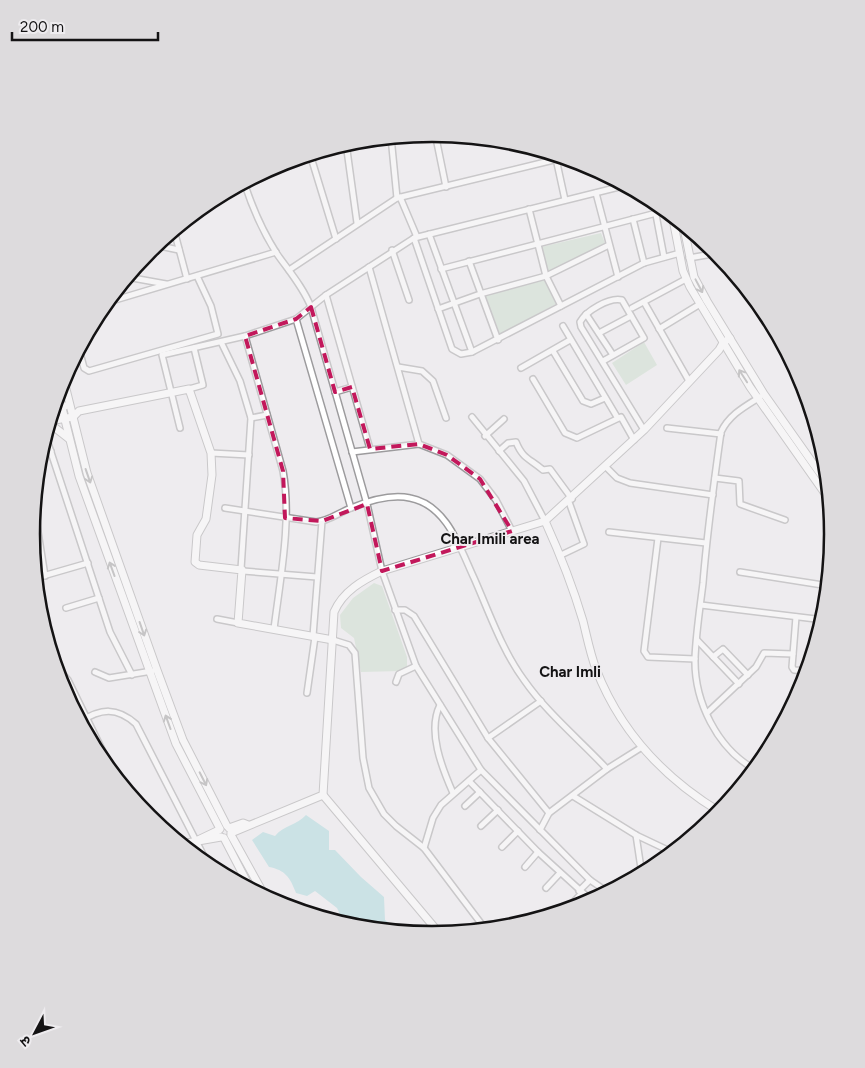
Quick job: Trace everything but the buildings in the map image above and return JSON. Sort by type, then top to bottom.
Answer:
[{"type":"main road","points":[[674,226],[686,279],[723,347],[820,475]]},
{"type":"main road","points":[[685,234],[694,277],[761,396],[822,489]]},
{"type":"main road","points":[[433,926],[323,794],[334,612],[340,600],[364,580],[382,570],[545,521],[634,440],[689,381],[731,341]]},
{"type":"main road","points":[[57,420],[73,416],[78,410],[170,391],[189,389],[211,453],[212,475],[206,519],[197,535],[194,560],[199,565],[242,570],[238,623],[333,640]]},
{"type":"main road","points":[[67,393],[82,456],[153,671]]},
{"type":"main road","points":[[78,410],[70,405],[62,407],[74,458],[92,512],[153,671],[209,800],[251,882]]},
{"type":"main road","points":[[55,427],[69,438]]},
{"type":"main road","points":[[74,458],[82,456]]},
{"type":"main road","points":[[92,512],[100,509]]},
{"type":"main road","points":[[545,521],[561,555],[596,668],[612,705],[642,748],[676,781],[714,808]]},
{"type":"main road","points":[[190,842],[248,825],[323,794]]},
{"type":"street","points":[[437,142],[446,186]]},
{"type":"street","points":[[392,144],[399,197],[415,237],[452,349],[461,354],[472,352],[498,340],[644,263],[680,253]]},
{"type":"street","points":[[347,151],[357,223]]},
{"type":"street","points":[[288,270],[399,197],[548,159]]},
{"type":"street","points":[[312,160],[336,239]]},
{"type":"street","points":[[557,161],[565,200]]},
{"type":"street","points":[[180,428],[162,355],[246,336],[296,319],[326,295],[370,267],[392,250],[415,237],[616,187]]},
{"type":"street","points":[[246,189],[250,201],[276,252],[305,292],[311,307],[367,504],[382,570],[416,666],[481,770],[590,880],[602,888]]},
{"type":"street","points":[[596,192],[618,277]]},
{"type":"street","points":[[529,209],[536,243],[546,276],[561,306]]},
{"type":"street","points":[[441,268],[656,213],[664,257]]},
{"type":"street","points":[[633,219],[644,263]]},
{"type":"street","points":[[429,234],[472,352]]},
{"type":"street","points":[[176,238],[187,279]]},
{"type":"street","points":[[438,309],[480,294],[546,276],[609,245]]},
{"type":"street","points":[[165,247],[179,250]]},
{"type":"street","points":[[392,250],[409,300]]},
{"type":"street","points":[[118,299],[276,252]]},
{"type":"street","points":[[690,258],[709,255]]},
{"type":"street","points":[[469,261],[498,340]]},
{"type":"street","points":[[370,267],[419,444]]},
{"type":"street","points":[[81,358],[84,368],[89,371],[218,334],[211,306],[197,276]]},
{"type":"street","points":[[134,278],[168,285]]},
{"type":"street","points":[[632,308],[686,279]]},
{"type":"street","points":[[326,295],[370,449]]},
{"type":"street","points":[[603,361],[644,338],[622,300],[618,299],[586,314],[580,322],[580,327],[603,361],[644,430]]},
{"type":"street","points":[[644,302],[689,381]]},
{"type":"street","points":[[659,329],[700,304]]},
{"type":"street","points":[[586,314],[613,355]]},
{"type":"street","points":[[599,333],[631,316]]},
{"type":"street","points":[[296,319],[351,508]]},
{"type":"street","points":[[563,326],[617,418],[621,418],[634,440]]},
{"type":"street","points":[[246,336],[284,476],[285,518],[274,630]]},
{"type":"street","points":[[521,368],[570,340]]},
{"type":"street","points":[[222,342],[240,381],[251,418],[242,570],[318,577]]},
{"type":"street","points":[[189,389],[203,385],[194,348]]},
{"type":"street","points":[[553,351],[583,401],[592,404],[605,398]]},
{"type":"street","points":[[398,368],[422,371],[433,381],[446,418]]},
{"type":"street","points":[[533,379],[565,433],[571,438],[577,438],[617,418]]},
{"type":"street","points":[[335,392],[352,387]]},
{"type":"street","points":[[749,766],[735,756],[723,742],[707,713],[700,690],[695,659],[706,544],[721,434],[726,422],[736,412],[761,396]]},
{"type":"street","points":[[251,418],[267,415]]},
{"type":"street","points":[[472,417],[485,436],[524,481],[545,521]]},
{"type":"street","points":[[485,436],[504,419]]},
{"type":"street","points":[[667,428],[721,434]]},
{"type":"street","points":[[499,451],[508,443],[516,442],[519,452],[525,457],[534,460],[543,470],[551,470],[570,500],[584,544],[561,555]]},
{"type":"street","points":[[352,452],[419,444],[447,455],[480,479],[496,500],[512,531]]},
{"type":"street","points":[[50,447],[110,632],[132,675]]},
{"type":"street","points":[[211,453],[249,455]]},
{"type":"street","points":[[606,467],[617,478],[630,483],[713,495]]},
{"type":"street","points":[[715,478],[739,481],[740,504],[785,520]]},
{"type":"street","points":[[225,508],[285,518],[322,521],[351,508],[398,496],[422,501],[430,506],[446,524],[460,547],[513,662],[541,700],[607,769]]},
{"type":"street","points":[[307,693],[314,636],[322,521]]},
{"type":"street","points":[[609,532],[706,544]]},
{"type":"street","points":[[658,538],[644,651],[648,656],[695,659]]},
{"type":"street","points":[[41,548],[45,576],[88,563]]},
{"type":"street","points":[[740,572],[822,585]]},
{"type":"street","points":[[66,608],[99,598]]},
{"type":"street","points":[[701,605],[815,619]]},
{"type":"street","points":[[395,610],[404,610],[414,616],[488,738],[549,813]]},
{"type":"street","points":[[796,617],[793,669],[800,670]]},
{"type":"street","points":[[217,620],[238,623]]},
{"type":"street","points":[[333,640],[349,646],[355,653],[363,758],[369,788],[390,820],[424,848],[481,923]]},
{"type":"street","points":[[697,640],[739,684]]},
{"type":"street","points":[[713,657],[723,649],[748,675]]},
{"type":"street","points":[[707,713],[748,675],[764,653],[793,654]]},
{"type":"street","points":[[396,682],[399,674],[416,666]]},
{"type":"street","points":[[95,672],[110,678],[153,671]]},
{"type":"street","points":[[70,683],[101,743]]},
{"type":"street","points":[[488,738],[541,700]]},
{"type":"street","points":[[440,705],[435,715],[438,746],[444,774],[453,793]]},
{"type":"street","points":[[88,717],[114,710],[125,714],[136,724],[200,850]]},
{"type":"street","points":[[540,830],[549,813],[607,769],[642,748]]},
{"type":"street","points":[[424,848],[433,818],[441,805],[481,770]]},
{"type":"street","points":[[469,781],[538,852],[586,896]]},
{"type":"street","points":[[465,806],[480,792]]},
{"type":"street","points":[[572,796],[636,835],[666,849]]},
{"type":"street","points":[[481,826],[498,810]]},
{"type":"street","points":[[502,847],[518,831]]},
{"type":"street","points":[[636,835],[641,867]]},
{"type":"street","points":[[525,867],[538,852]]},
{"type":"street","points":[[546,888],[560,873]]},
{"type":"street","points":[[574,900],[590,880]]},
{"type":"highlighted area","points":[[311,307],[335,392],[352,387],[370,449],[419,444],[447,455],[480,479],[512,531],[382,571],[367,504],[322,521],[285,518],[283,471],[245,336],[296,319]]},
{"type":"green space","points":[[601,233],[605,243],[548,272],[541,247]]},
{"type":"green space","points":[[544,280],[556,304],[500,334],[485,295]]},
{"type":"green space","points":[[644,342],[657,365],[626,385],[612,363]]},
{"type":"green space","points":[[374,583],[382,586],[407,657],[407,667],[402,671],[361,672],[354,638],[341,628],[340,615],[353,598]]},
{"type":"water","points":[[306,815],[329,831],[329,850],[335,850],[384,897],[385,920],[391,924],[340,915],[337,908],[315,891],[307,896],[296,893],[292,883],[283,872],[269,867],[252,840],[263,832],[275,836],[282,829],[299,821]]},
{"type":"district","name":"Char Imili area","points":[[490,539]]},
{"type":"district","name":"Char Imli","points":[[570,672]]}]
